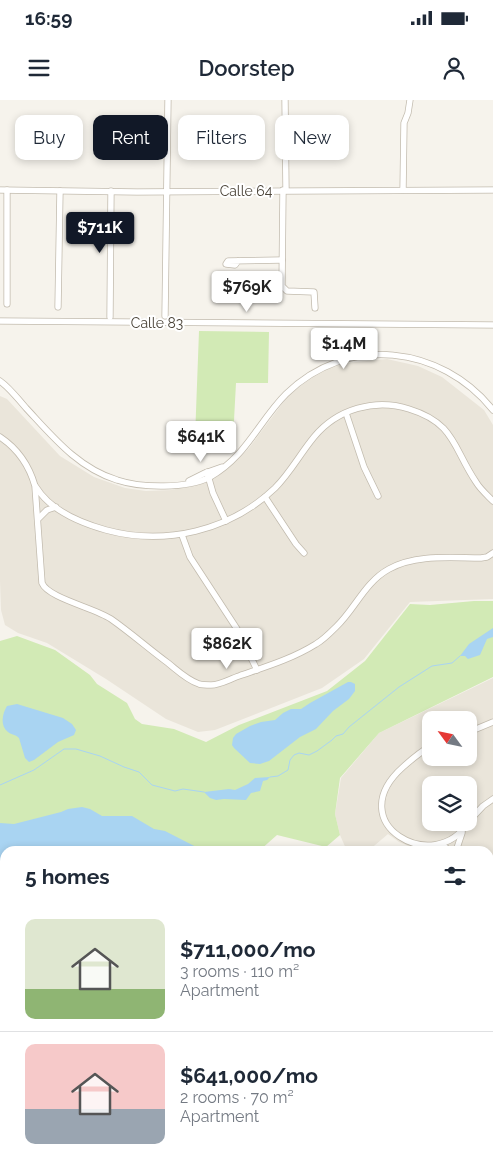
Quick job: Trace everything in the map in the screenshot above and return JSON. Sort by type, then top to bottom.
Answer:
[{"type":"street","points":[[166,316],[168,100]]},
{"type":"street","points":[[285,100],[285,190],[281,284],[287,291],[314,292],[315,308]]},
{"type":"street","points":[[403,190],[404,123],[410,100]]},
{"type":"street","name":"Calle 64","points":[[0,190],[493,190]]},
{"type":"street","points":[[7,190],[7,304]]},
{"type":"street","points":[[58,307],[60,191]]},
{"type":"street","points":[[110,317],[112,191]]},
{"type":"street","points":[[238,261],[282,260]]},
{"type":"street","name":"Calle 83","points":[[0,322],[493,325]]},
{"type":"street","points":[[0,381],[72,456],[90,468],[117,480],[148,486],[168,486],[188,482],[224,466],[249,443],[275,407],[298,383],[325,366],[359,356],[390,354],[432,364],[460,378],[476,391],[493,410]]},
{"type":"street","points":[[0,387],[12,392]]},
{"type":"street","points":[[35,486],[56,508],[86,523],[116,532],[145,536],[182,535],[226,521],[242,513],[265,497],[290,472],[313,438],[324,426],[360,407],[384,404],[408,408],[428,416],[446,430],[475,481],[493,501]]},
{"type":"street","points":[[346,413],[364,467],[378,496]]},
{"type":"street","points":[[0,437],[21,456],[32,474],[39,518],[42,583],[47,591],[53,595],[93,609],[111,619],[192,681],[202,684],[211,685],[257,670],[288,659],[319,643],[349,613],[367,586],[388,569],[412,560],[482,558],[493,553]]},
{"type":"street","points":[[205,476],[226,521]]},
{"type":"street","points":[[265,497],[304,553]]},
{"type":"street","points":[[39,518],[50,508],[56,508]]},
{"type":"street","points":[[182,535],[190,557],[237,629],[257,670]]},
{"type":"street","points":[[478,729],[493,723]]},
{"type":"street","points":[[422,752],[394,776],[381,797],[380,807],[385,820],[398,836],[426,846],[450,841],[462,831]]},
{"type":"street","points":[[477,812],[493,799]]},
{"type":"street","points":[[458,846],[463,831]]},
{"type":"shaded area","points":[[387,359],[418,366],[442,377],[484,410],[493,425],[493,599],[410,602],[364,659],[322,688],[215,730],[198,732],[166,719],[47,643],[18,633],[5,625],[1,610],[0,581],[0,396],[7,399],[60,456],[94,477],[125,488],[146,491],[172,490],[214,477],[240,457],[249,448],[288,396],[318,372],[346,363]]},
{"type":"shaded area","points":[[493,678],[493,846],[408,846],[388,834],[374,846],[345,846],[335,814],[341,778],[379,733],[422,712],[422,766],[478,766],[478,711],[425,711]]},
{"type":"green space","points":[[199,331],[269,332],[268,383],[236,383],[233,439],[195,438]]},
{"type":"green space","points":[[493,601],[493,677],[379,733],[340,778],[335,814],[340,835],[327,846],[277,835],[265,846],[0,846],[0,641],[17,636],[55,650],[90,675],[97,684],[127,703],[135,719],[142,724],[174,729],[206,742],[239,725],[327,691],[365,661],[410,604],[430,605]]},
{"type":"water","points":[[493,628],[493,637],[487,639],[480,655],[468,659],[465,656],[460,656],[469,644]]},
{"type":"water","points":[[348,682],[355,684],[355,691],[349,699],[333,711],[316,729],[300,737],[269,761],[260,764],[250,763],[232,745],[236,734],[250,726],[275,720],[291,709],[301,709]]},
{"type":"water","points":[[17,704],[63,718],[72,724],[76,730],[74,735],[58,742],[29,762],[25,758],[19,738],[8,732],[3,723],[3,716],[7,706]]},
{"type":"water","points":[[270,777],[263,781],[260,791],[251,793],[246,800],[216,800],[210,798],[204,792],[235,790],[248,784],[255,778]]},
{"type":"water","points":[[82,807],[102,816],[132,816],[154,829],[165,831],[194,846],[0,846],[0,823],[14,824]]},
{"type":"waterway","points":[[270,777],[278,776],[288,770],[290,760],[294,755],[299,753],[309,755],[336,736],[343,734],[349,727],[399,687],[432,666],[452,663],[460,656]]},
{"type":"waterway","points":[[0,785],[34,770],[64,749],[76,749],[100,756],[139,772],[152,785],[175,791],[183,789],[204,792]]}]
